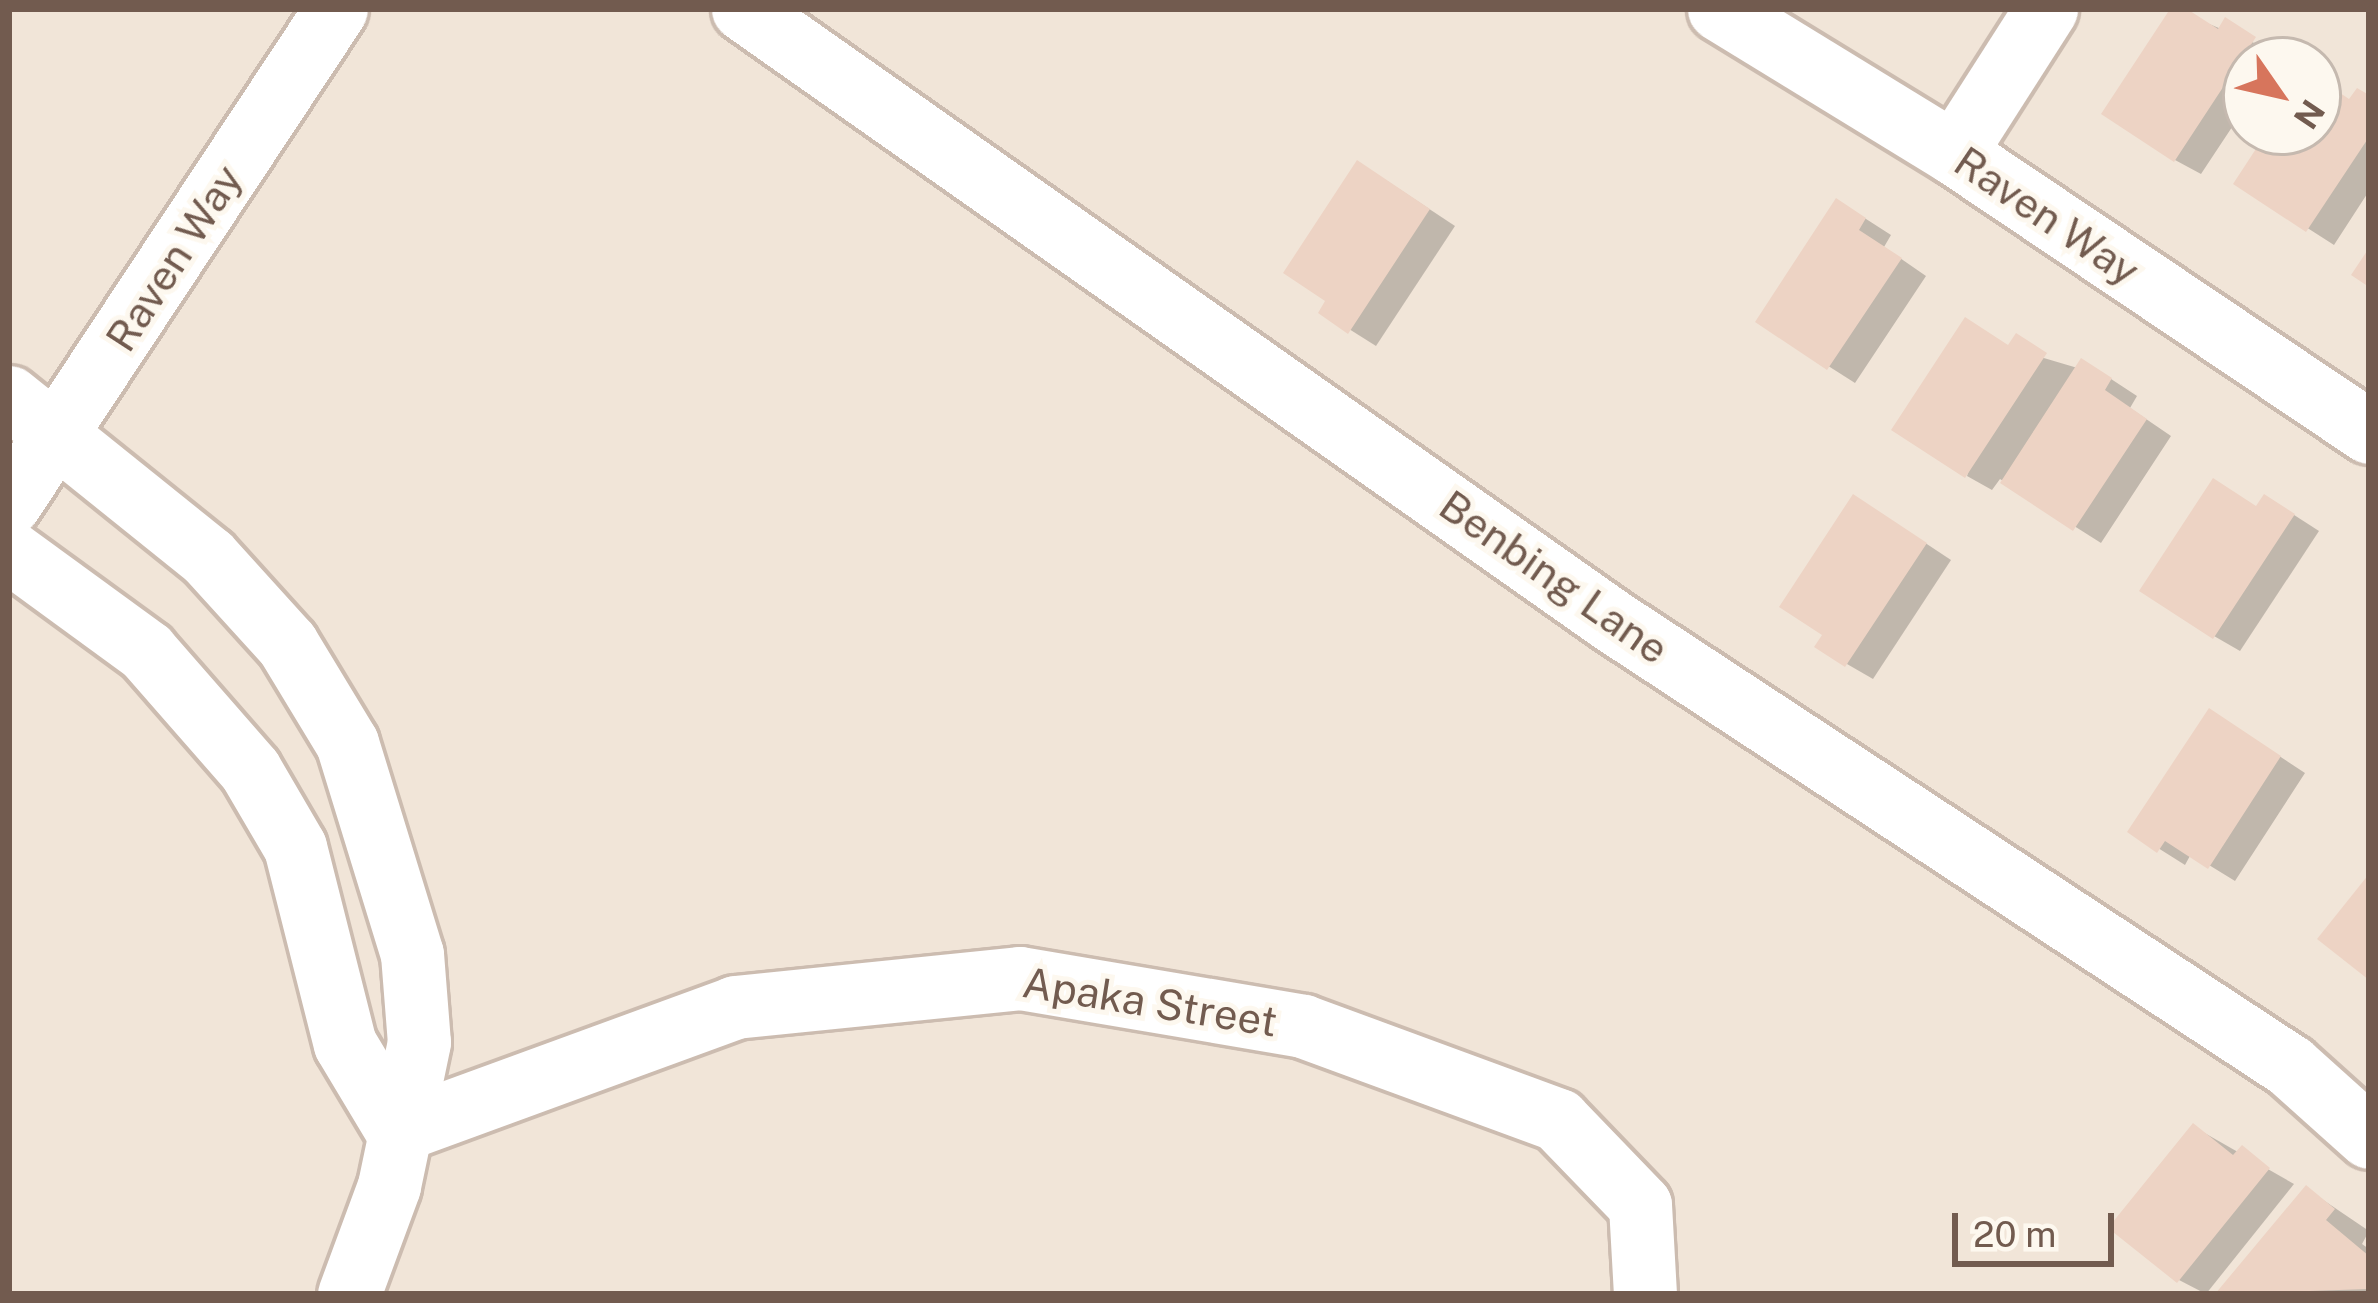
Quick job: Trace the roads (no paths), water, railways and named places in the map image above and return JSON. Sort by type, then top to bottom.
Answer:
[{"type":"street","name":"Raven Way","points":[[9,505],[336,9]]},
{"type":"street","name":"Benbing Lane","points":[[743,9],[1610,620],[2290,1066],[2369,1137]]},
{"type":"street","name":"Raven Way","points":[[1719,9],[1954,152],[2369,431]]},
{"type":"street","points":[[1954,152],[2046,9]]},
{"type":"street","points":[[9,397],[61,432],[208,556],[287,644],[347,743],[412,954],[418,1042],[383,1206],[350,1294]]},
{"type":"street","points":[[9,551],[146,651],[250,770],[295,847],[345,1044],[397,1130]]},
{"type":"street","name":"Apaka Street","points":[[397,1130],[735,1007],[1020,978],[1303,1026],[1558,1120],[1640,1205],[1646,1294]]}]
